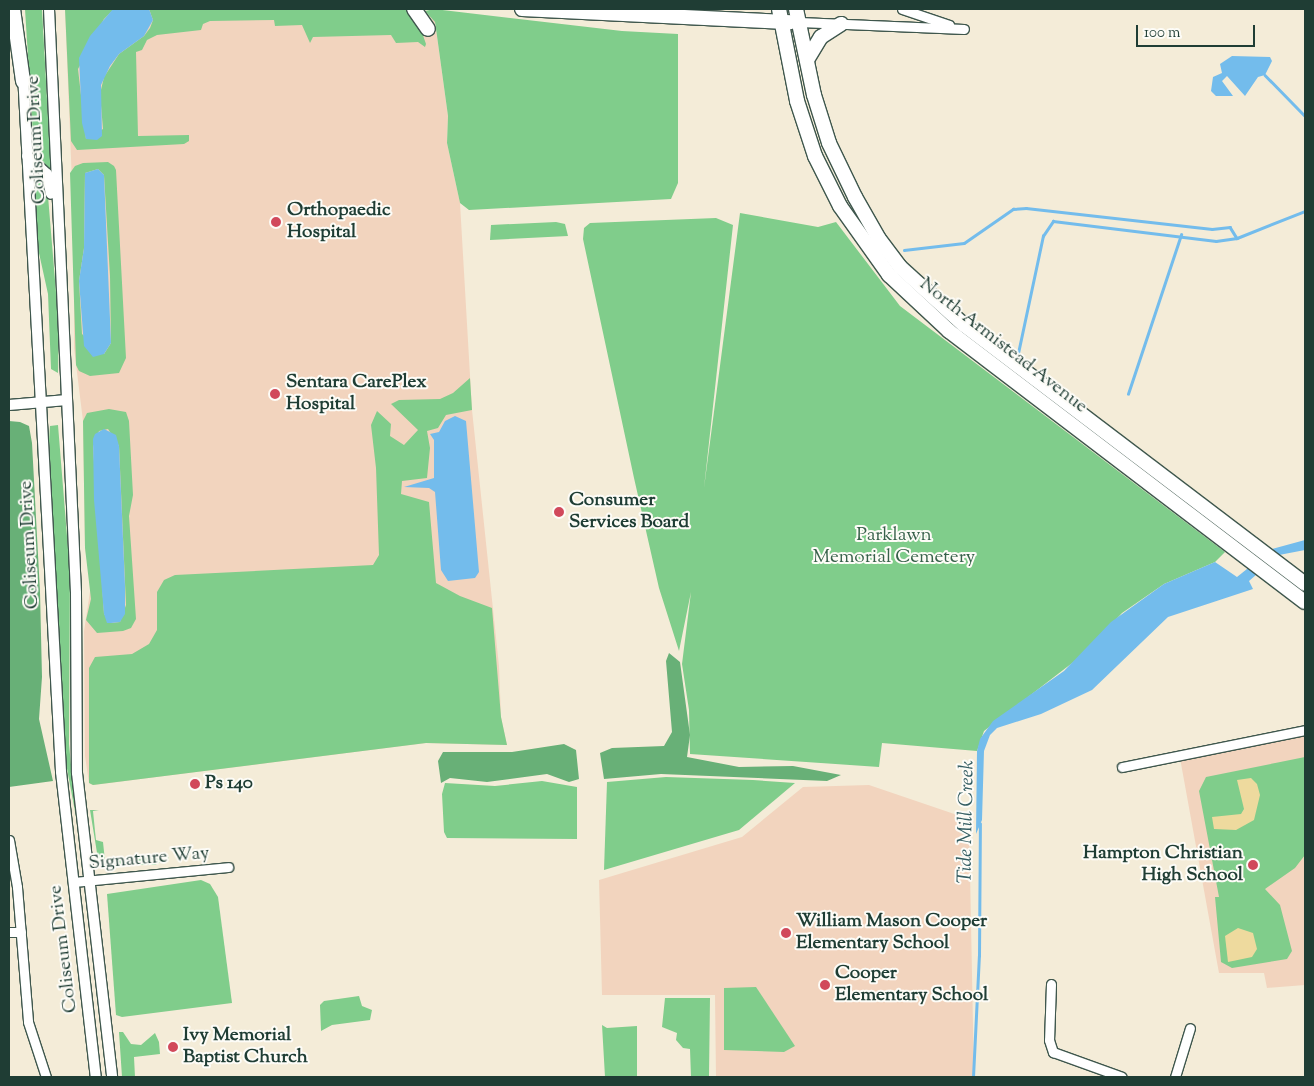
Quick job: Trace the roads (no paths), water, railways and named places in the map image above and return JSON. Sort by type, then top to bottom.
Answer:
[{"type":"main road","points":[[13,9],[23,81]]},
{"type":"main road","points":[[414,9],[428,29]]},
{"type":"main road","points":[[522,9],[642,16],[798,15]]},
{"type":"main road","name":"North Armistead Avenue","points":[[780,15],[792,75],[808,136],[840,206],[871,254],[903,291],[949,331],[1305,602]]},
{"type":"main road","name":"North Armistead Avenue","points":[[798,15],[820,116],[840,168],[879,239],[912,280],[964,325],[1305,584]]},
{"type":"main road","points":[[642,16],[688,24],[764,28],[779,40],[792,75]]},
{"type":"main road","points":[[807,60],[821,37],[841,24]]},
{"type":"street","name":"Coliseum Drive","points":[[19,9],[53,661],[73,882],[96,1077]]},
{"type":"street","name":"Coliseum Drive","points":[[49,9],[76,593],[77,773],[112,1077]]},
{"type":"street","points":[[798,15],[841,24],[964,29],[902,9]]},
{"type":"street","points":[[27,156],[41,166],[50,181],[54,259],[64,320]]},
{"type":"street","points":[[9,405],[67,400]]},
{"type":"street","points":[[1122,767],[1305,730]]},
{"type":"street","points":[[9,840],[21,932],[28,1022],[46,1077]]},
{"type":"street","name":"Signature Way","points":[[73,882],[228,867]]},
{"type":"street","points":[[9,932],[21,932]]},
{"type":"street","points":[[1051,984],[1049,1040],[1053,1052],[1122,1077]]},
{"type":"street","points":[[1175,1077],[1190,1028]]},
{"type":"water","points":[[113,9],[149,9],[153,20],[144,36],[119,54],[110,66],[101,85],[102,136],[97,140],[86,139],[82,123],[79,58],[90,36]]},
{"type":"water","points":[[1232,56],[1270,57],[1272,61],[1265,75],[1258,77],[1245,96],[1227,76],[1222,81],[1233,96],[1216,96],[1211,91],[1213,77],[1222,73],[1220,64]]},
{"type":"water","points":[[98,169],[104,175],[111,343],[104,354],[93,357],[84,346],[79,281],[84,248],[85,173]]},
{"type":"water","points":[[455,416],[466,421],[479,572],[475,578],[448,581],[441,570],[435,492],[429,488],[404,487],[434,478],[434,440],[430,434],[439,432],[445,421]]},
{"type":"water","points":[[104,429],[116,435],[119,446],[125,586],[125,614],[120,622],[111,623],[107,623],[104,614],[94,500],[93,439],[95,434]]},
{"type":"water","points":[[1305,540],[1305,550],[1279,555],[1249,581],[1253,589],[1168,617],[1092,690],[1041,714],[997,728],[990,735],[984,751],[982,820],[976,834],[977,751],[980,739],[993,721],[1064,671],[1111,622],[1164,584],[1215,562],[1237,577],[1272,549]]},
{"type":"waterway","points":[[1265,75],[1305,116]]},
{"type":"waterway","points":[[904,250],[964,243],[1013,209],[1026,208],[1212,229],[1230,227],[1237,238]]},
{"type":"waterway","points":[[1017,358],[1043,236],[1053,221],[1216,241],[1237,238],[1305,211]]},
{"type":"waterway","points":[[1128,394],[1181,235]]},
{"type":"waterway","name":"Tide Mill Creek","points":[[973,1077],[979,956],[980,824]]},
{"type":"place","name":"Orthopaedic Hospital","points":[[276,222]]},
{"type":"place","name":"Sentara CarePlex Hospital","points":[[275,394]]},
{"type":"place","name":"Consumer Services Board","points":[[559,512]]},
{"type":"place","name":"Ps 140","points":[[195,784]]},
{"type":"place","name":"Hampton Christian High School","points":[[1253,865]]},
{"type":"place","name":"William Mason Cooper Elementary School","points":[[786,933]]},
{"type":"place","name":"Cooper Elementary School","points":[[825,985]]},
{"type":"place","name":"Ivy Memorial Baptist Church","points":[[173,1047]]},
{"type":"park label","name":"Parklawn Memorial Cemetery","points":[[894,547]]}]
